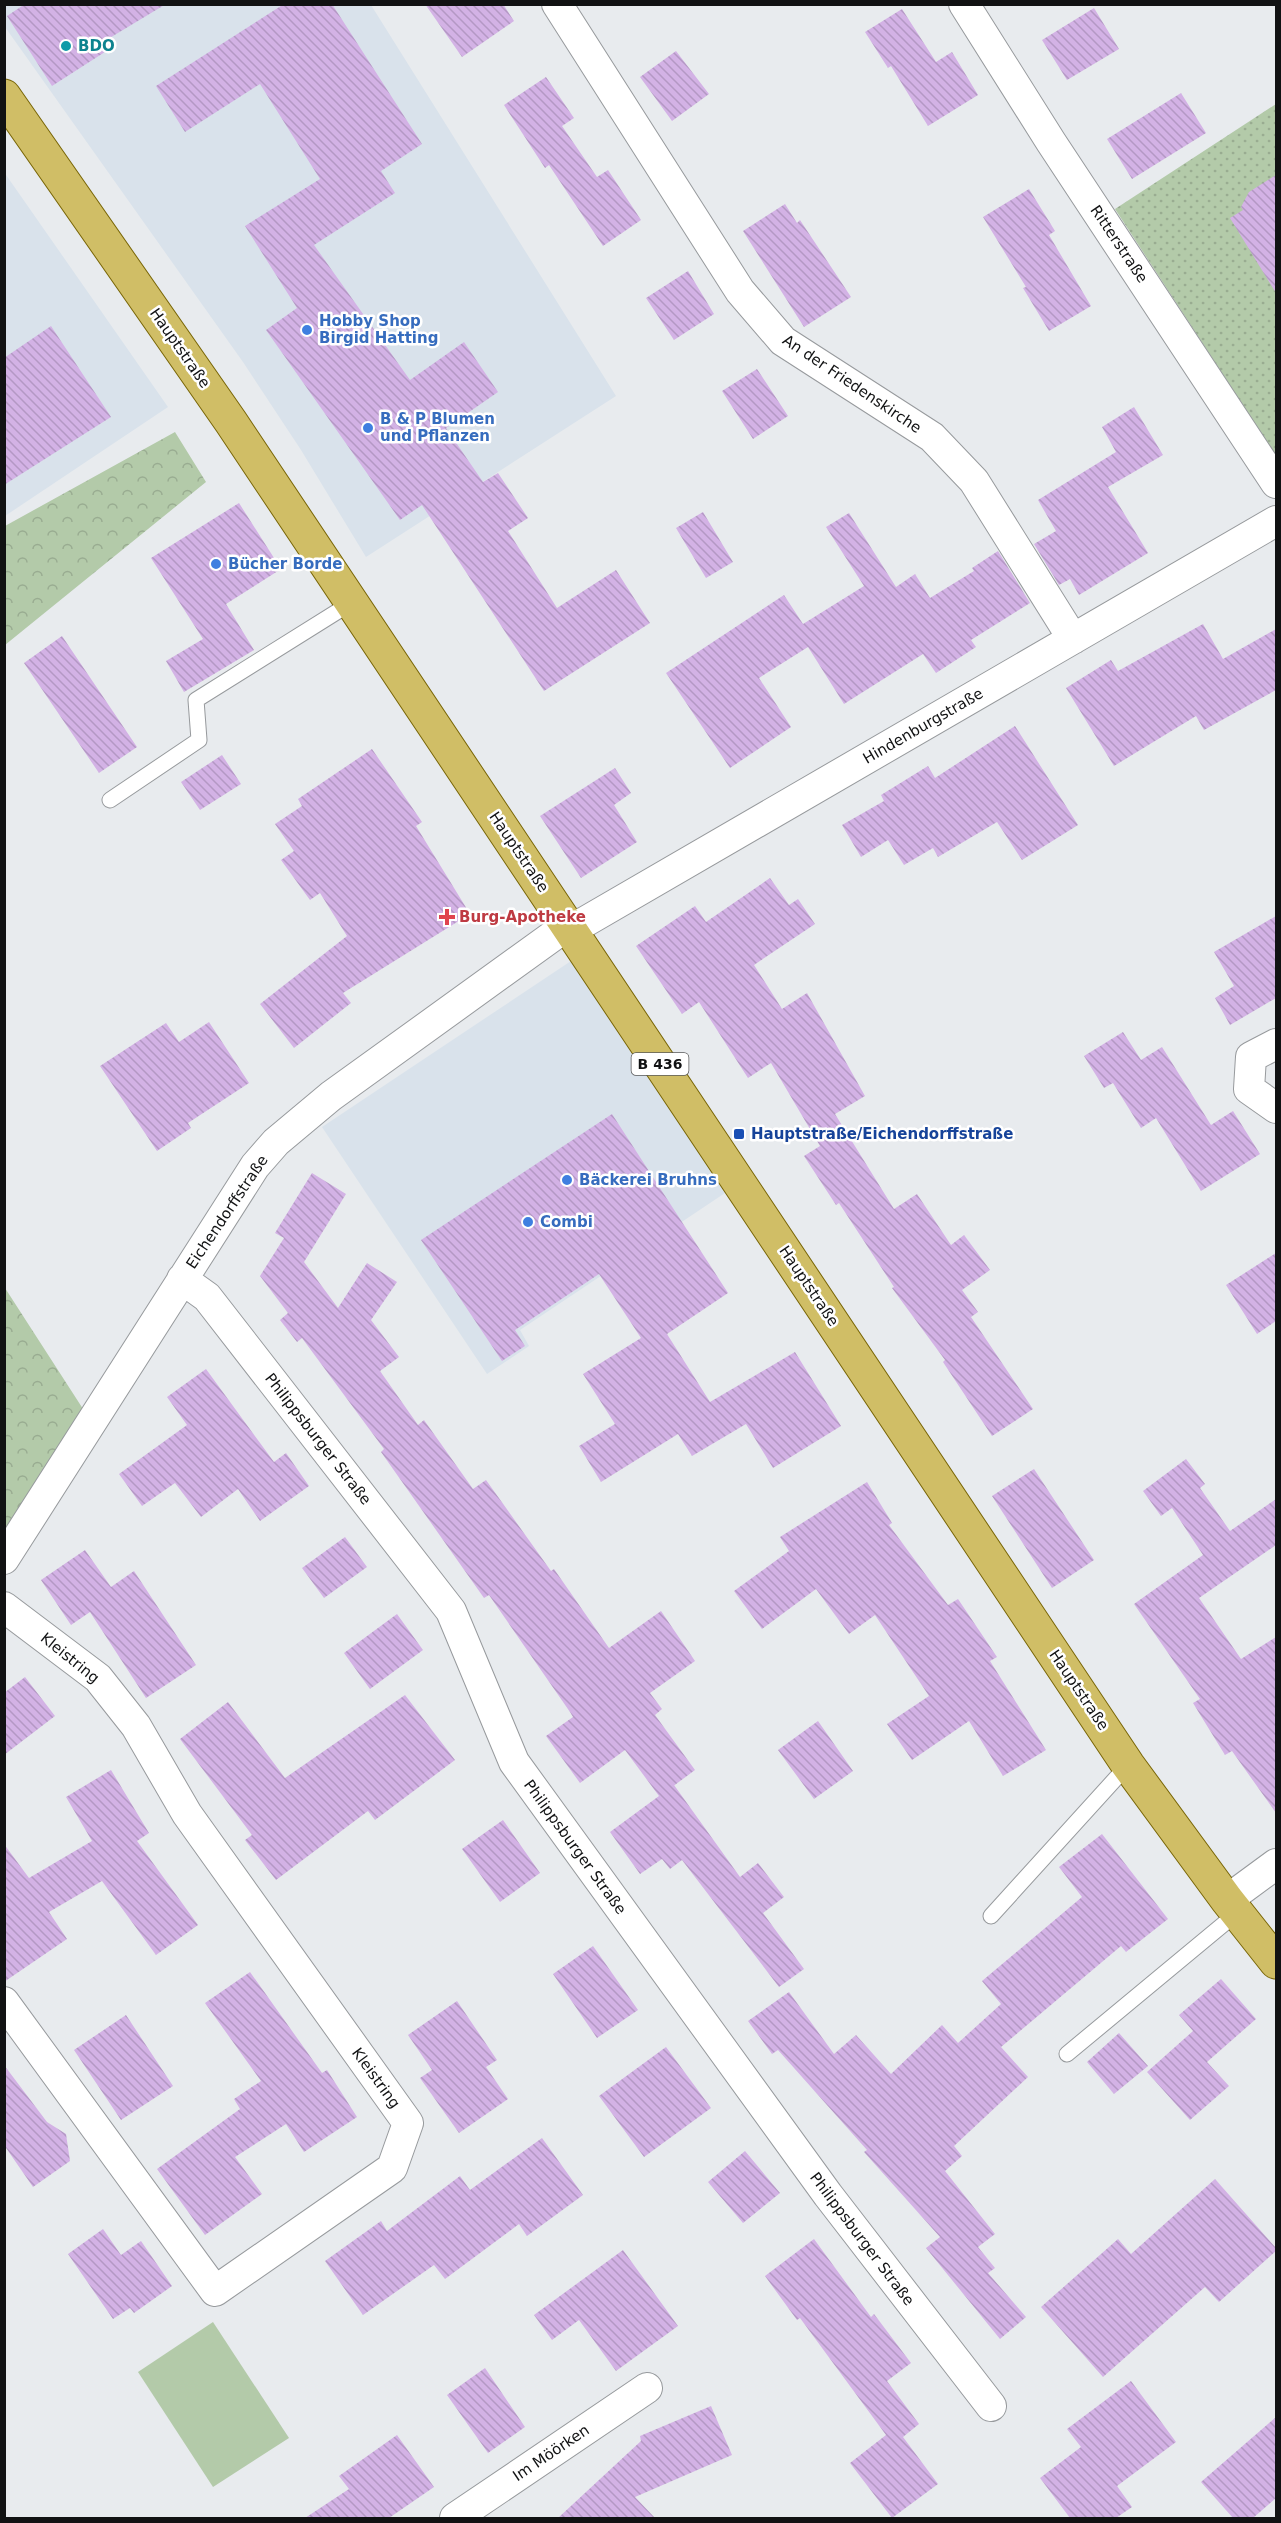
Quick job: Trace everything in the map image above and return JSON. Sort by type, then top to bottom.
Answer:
[{"type":"main road","name":"Hauptstraße","points":[[4,96],[231,422],[1128,1765],[1276,1962]]},
{"type":"street","name":"An der Friedenskirche","points":[[557,4],[740,291],[783,341],[932,437],[974,481],[1073,639]]},
{"type":"street","name":"Ritterstraße","points":[[964,4],[1051,142],[1276,483]]},
{"type":"street","name":"Hindenburgstraße","points":[[568,925],[583,923],[1276,521]]},
{"type":"street","name":"Eichendorffstraße","points":[[4,1559],[255,1166],[276,1142],[331,1096],[568,925]]},
{"type":"street","points":[[1276,1044],[1251,1057],[1249,1089],[1276,1108]]},
{"type":"street","name":"Philippsburger Straße","points":[[182,1280],[207,1297],[451,1611],[514,1762],[828,2195],[991,2406]]},
{"type":"street","name":"Kleistring","points":[[4,1607],[98,1678],[136,1726],[187,1814],[408,2123],[392,2168],[215,2291],[4,2002]]},
{"type":"street","points":[[1232,1906],[1276,1864]]},
{"type":"street","name":"Im Möörken","points":[[455,2518],[647,2388]]},
{"type":"lane","points":[[110,800],[199,740],[196,700],[351,603]]},
{"type":"lane","points":[[991,1916],[1128,1765]]},
{"type":"lane","points":[[1067,2054],[1232,1906]]},
{"type":"shaded area","points":[[4,5],[371,5],[616,396],[366,557],[301,450],[243,362],[5,27]]},
{"type":"shaded area","points":[[4,172],[168,407],[5,516],[4,516]]},
{"type":"shaded area","points":[[574,959],[728,1191],[520,1330],[529,1346],[487,1374],[322,1127]]},
{"type":"green space","points":[[1276,104],[1276,456],[1115,209]]},
{"type":"green space","points":[[175,432],[206,482],[5,645],[5,526]]},
{"type":"green space","points":[[5,1288],[85,1412],[5,1534]]},
{"type":"green space","points":[[213,2322],[289,2438],[213,2487],[138,2372]]},
{"type":"building","name":"BDO","points":[[25,4],[166,4],[103,42],[108,50],[52,86],[7,16]]},
{"type":"building","points":[[284,4],[332,4],[422,144],[381,171],[395,193],[314,245],[410,380],[464,342],[498,392],[446,428],[483,482],[498,473],[528,518],[508,531],[557,608],[616,570],[650,623],[544,691],[422,505],[400,520],[266,330],[297,308],[245,226],[320,179],[260,84],[185,132],[156,86]]},
{"type":"building","points":[[425,4],[503,4],[514,21],[462,57]]},
{"type":"building","points":[[1094,8],[1119,49],[1067,80],[1042,40]]},
{"type":"building","points":[[902,9],[936,62],[952,52],[978,95],[928,126],[891,66],[888,68],[865,32]]},
{"type":"building","points":[[676,51],[709,94],[672,121],[640,77]]},
{"type":"building","points":[[546,77],[574,118],[562,126],[597,177],[608,170],[641,220],[603,246],[549,165],[545,168],[504,105]]},
{"type":"building","points":[[1181,93],[1206,133],[1132,179],[1107,139]]},
{"type":"building","points":[[1276,175],[1276,293],[1230,218],[1243,210],[1241,207],[1249,192]]},
{"type":"building","points":[[1029,189],[1055,231],[1049,235],[1091,306],[1049,331],[1023,288],[1026,287],[983,217]]},
{"type":"building","points":[[785,204],[797,223],[800,220],[851,297],[804,327],[743,231]]},
{"type":"building","points":[[688,271],[714,314],[674,340],[646,298]]},
{"type":"building","points":[[51,326],[111,417],[4,485],[4,358]]},
{"type":"building","points":[[757,369],[788,416],[753,439],[722,391]]},
{"type":"building","points":[[1134,407],[1163,455],[1108,487],[1148,553],[1079,595],[1070,579],[1059,585],[1034,544],[1056,531],[1038,500],[1116,452],[1102,427]]},
{"type":"building","name":"Bücher Borde","points":[[239,503],[281,569],[226,604],[254,650],[184,692],[166,661],[203,639],[151,558]]},
{"type":"building","points":[[703,512],[733,562],[706,578],[676,528]]},
{"type":"building","points":[[849,513],[896,587],[915,574],[930,598],[974,571],[972,568],[998,551],[1030,603],[971,640],[976,647],[936,673],[923,654],[844,704],[808,647],[759,678],[791,727],[730,768],[666,673],[784,595],[803,624],[864,586],[826,527]]},
{"type":"building","points":[[1203,624],[1223,659],[1276,629],[1276,690],[1204,730],[1196,716],[1114,766],[1066,688],[1111,660],[1118,671]]},
{"type":"building","points":[[62,636],[137,747],[99,773],[24,663]]},
{"type":"building","points":[[1015,726],[1078,825],[1022,860],[997,822],[938,857],[933,848],[904,865],[888,840],[861,857],[842,825],[884,801],[881,795],[928,766],[935,778]]},
{"type":"building","points":[[372,749],[422,822],[416,826],[470,914],[343,993],[351,1003],[294,1048],[260,1004],[347,936],[320,893],[310,900],[281,860],[294,851],[275,824],[302,806],[298,799]]},
{"type":"building","points":[[222,755],[241,784],[200,810],[181,782]]},
{"type":"building","points":[[615,768],[631,793],[614,805],[637,842],[581,878],[540,816]]},
{"type":"building","points":[[770,878],[789,905],[798,899],[815,924],[754,965],[782,1009],[807,993],[865,1096],[835,1114],[894,1209],[917,1194],[951,1245],[964,1235],[990,1270],[962,1290],[978,1312],[971,1317],[1033,1409],[992,1436],[943,1362],[945,1360],[892,1288],[894,1287],[839,1203],[836,1205],[804,1156],[820,1146],[771,1063],[748,1078],[699,1002],[682,1014],[636,946],[695,906],[706,922]]},
{"type":"building","points":[[1276,916],[1276,998],[1230,1025],[1215,998],[1234,986],[1214,952]]},
{"type":"building","points":[[209,1022],[249,1083],[188,1123],[191,1128],[157,1151],[100,1066],[166,1023],[179,1042]]},
{"type":"building","points":[[1123,1032],[1141,1060],[1162,1047],[1211,1125],[1233,1111],[1260,1154],[1201,1191],[1156,1118],[1141,1128],[1113,1083],[1104,1088],[1084,1056]]},
{"type":"building","points":[[612,1114],[728,1293],[667,1334],[710,1402],[795,1352],[841,1426],[773,1468],[746,1424],[692,1456],[678,1434],[601,1482],[579,1446],[615,1424],[583,1374],[641,1338],[599,1274],[515,1330],[525,1346],[502,1361],[421,1240]]},
{"type":"building","points":[[312,1173],[346,1194],[304,1262],[338,1308],[367,1263],[397,1282],[371,1320],[399,1357],[380,1371],[418,1425],[424,1420],[473,1489],[486,1480],[551,1571],[554,1569],[609,1648],[661,1611],[695,1661],[650,1693],[662,1709],[655,1715],[695,1770],[674,1785],[740,1877],[758,1863],[784,1897],[763,1913],[804,1969],[779,1987],[682,1860],[670,1869],[662,1859],[640,1874],[610,1832],[659,1796],[625,1750],[580,1783],[546,1736],[573,1717],[570,1712],[489,1595],[484,1598],[381,1452],[384,1449],[302,1338],[297,1342],[280,1320],[288,1313],[260,1276],[284,1238],[275,1233]]},
{"type":"building","points":[[1276,1253],[1276,1321],[1257,1334],[1226,1285]]},
{"type":"building","points":[[206,1369],[274,1462],[286,1453],[309,1486],[260,1521],[238,1489],[201,1517],[175,1483],[142,1506],[119,1474],[187,1425],[167,1397]]},
{"type":"building","points":[[1186,1459],[1205,1484],[1200,1488],[1230,1531],[1276,1499],[1276,1545],[1199,1598],[1241,1659],[1276,1637],[1276,1813],[1232,1751],[1225,1755],[1193,1703],[1200,1699],[1134,1604],[1203,1555],[1172,1508],[1161,1516],[1143,1491]]},
{"type":"building","points":[[1034,1469],[1094,1560],[1052,1588],[992,1496]]},
{"type":"building","points":[[867,1482],[892,1523],[889,1525],[948,1605],[958,1599],[997,1657],[990,1661],[1046,1750],[1003,1776],[969,1721],[912,1760],[887,1724],[929,1696],[875,1615],[849,1634],[816,1589],[762,1629],[734,1591],[789,1551],[780,1537]]},
{"type":"building","points":[[345,1537],[367,1567],[324,1598],[302,1568]]},
{"type":"building","points":[[85,1550],[111,1587],[134,1571],[196,1665],[146,1698],[90,1612],[71,1625],[41,1580]]},
{"type":"building","points":[[397,1614],[423,1650],[370,1689],[344,1653]]},
{"type":"building","points":[[25,1677],[55,1716],[4,1755],[4,1693]]},
{"type":"building","points":[[405,1695],[455,1760],[375,1820],[368,1811],[276,1880],[245,1840],[252,1835],[180,1739],[228,1702],[285,1778]]},
{"type":"building","points":[[818,1721],[853,1771],[814,1799],[778,1750]]},
{"type":"building","points":[[111,1770],[149,1833],[137,1841],[198,1925],[156,1955],[102,1881],[49,1912],[67,1939],[4,1982],[4,1844],[29,1878],[92,1841],[66,1797]]},
{"type":"building","points":[[503,1820],[540,1873],[500,1902],[462,1849]]},
{"type":"building","points":[[1102,1834],[1168,1919],[1126,1952],[1121,1946],[1001,2047],[1028,2077],[954,2146],[962,2156],[945,2171],[995,2234],[978,2247],[995,2268],[988,2273],[1026,2317],[1000,2339],[926,2248],[940,2237],[778,2050],[772,2054],[748,2021],[789,1992],[834,2054],[856,2035],[891,2074],[942,2025],[958,2043],[1001,2004],[982,1981],[1082,1897],[1059,1867]]},
{"type":"building","points":[[593,1946],[638,2010],[597,2038],[553,1974]]},
{"type":"building","points":[[250,1972],[322,2073],[327,2070],[357,2117],[304,2152],[286,2124],[235,2157],[262,2194],[205,2235],[157,2169],[240,2109],[234,2099],[261,2081],[205,2003]]},
{"type":"building","points":[[1221,1979],[1256,2019],[1207,2062],[1229,2086],[1190,2120],[1147,2072],[1193,2031],[1179,2015]]},
{"type":"building","points":[[457,2001],[497,2060],[486,2067],[508,2099],[459,2133],[420,2078],[432,2070],[408,2035]]},
{"type":"building","points":[[126,2015],[173,2086],[121,2120],[74,2050]]},
{"type":"building","points":[[1119,2033],[1148,2066],[1114,2094],[1087,2062]]},
{"type":"building","points":[[666,2047],[711,2108],[644,2157],[599,2096]]},
{"type":"building","points":[[4,2065],[47,2122],[66,2134],[70,2161],[33,2187],[4,2145]]},
{"type":"building","points":[[542,2138],[583,2195],[527,2236],[519,2224],[445,2279],[434,2265],[363,2315],[325,2261],[381,2221],[387,2231],[460,2176],[470,2190]]},
{"type":"building","points":[[745,2151],[780,2193],[743,2223],[708,2182]]},
{"type":"building","points":[[1215,2179],[1276,2248],[1276,2251],[1219,2302],[1205,2287],[1103,2377],[1041,2307],[1118,2239],[1131,2254]]},
{"type":"building","points":[[103,2229],[121,2255],[141,2241],[172,2286],[134,2313],[130,2308],[113,2319],[68,2254]]},
{"type":"building","points":[[814,2239],[871,2317],[874,2314],[911,2363],[887,2381],[919,2424],[903,2437],[938,2484],[892,2518],[850,2463],[886,2435],[800,2318],[797,2320],[765,2276]]},
{"type":"building","points":[[623,2250],[678,2326],[616,2371],[579,2320],[552,2340],[534,2315]]},
{"type":"building","points":[[485,2368],[525,2427],[488,2453],[447,2395]]},
{"type":"building","points":[[1131,2381],[1176,2442],[1117,2486],[1132,2507],[1116,2518],[1070,2518],[1040,2478],[1081,2447],[1067,2429]]},
{"type":"building","points":[[711,2406],[732,2455],[635,2497],[655,2518],[558,2518],[641,2441],[640,2436]]},
{"type":"building","points":[[1276,2417],[1276,2498],[1253,2518],[1233,2518],[1201,2482]]},
{"type":"building","points":[[397,2435],[434,2487],[389,2518],[305,2518],[349,2489],[339,2476]]},
{"type":"place","name":"BDO","points":[[66,46]]},
{"type":"place","name":"Hobby Shop Birgid Hatting","points":[[307,330]]},
{"type":"place","name":"B & P Blumen und Pflanzen","points":[[368,428]]},
{"type":"place","name":"Bücher Borde","points":[[216,564]]},
{"type":"place","name":"Burg-Apotheke","points":[[447,917]]},
{"type":"place","name":"Hauptstraße/Eichendorffstraße","points":[[739,1134]]},
{"type":"place","name":"Bäckerei Bruhns","points":[[567,1180]]},
{"type":"place","name":"Combi","points":[[528,1222]]}]
